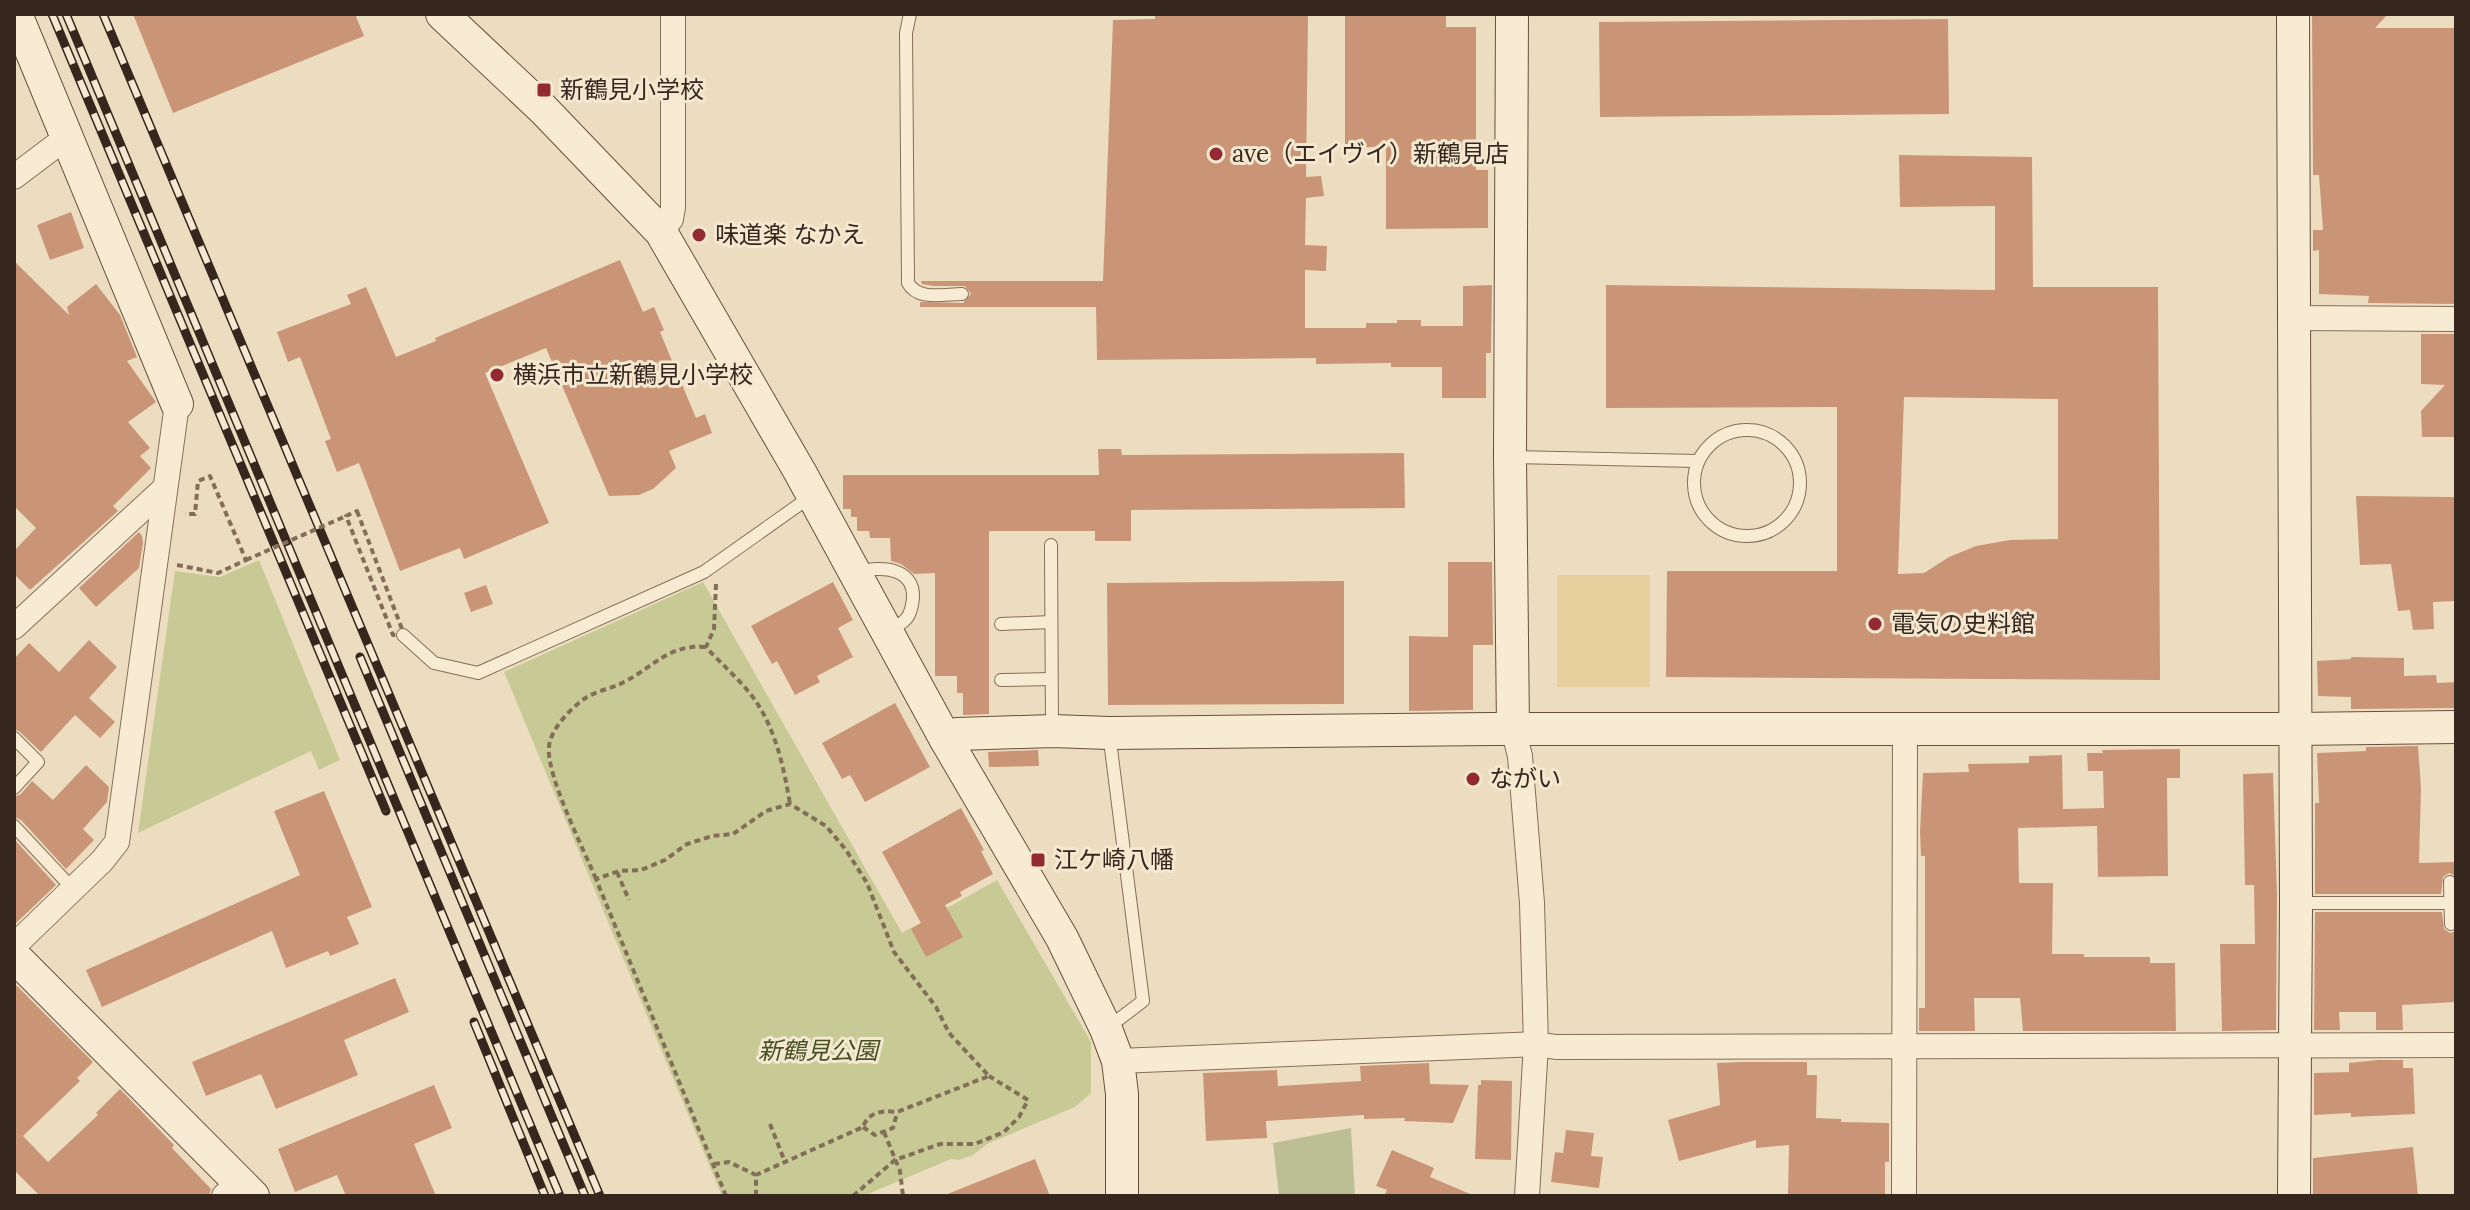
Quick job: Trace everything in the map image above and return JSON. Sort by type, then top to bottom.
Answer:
[{"type":"street","points":[[14,946],[102,861],[117,842],[177,404],[15,14]]},
{"type":"street","points":[[442,14],[543,109],[661,232],[813,495],[946,740],[1062,938],[1106,1029],[1118,1061],[1122,1094],[1122,1196]]},
{"type":"street","points":[[661,232],[671,219],[673,207],[673,14]]},
{"type":"street","points":[[1512,14],[1510,457],[1513,729],[1520,756],[1532,903],[1536,1044],[1527,1196]]},
{"type":"street","points":[[2293,14],[2294,1196]]},
{"type":"street","points":[[14,177],[68,139]]},
{"type":"street","points":[[2294,318],[2456,319]]},
{"type":"street","points":[[19,613],[165,488]]},
{"type":"street","points":[[946,740],[957,734],[1052,731],[2456,727]]},
{"type":"street","points":[[1904,1196],[1905,729]]},
{"type":"street","points":[[14,956],[238,1191]]},
{"type":"street","points":[[1118,1061],[1536,1044],[1556,1047],[2456,1045]]},
{"type":"lane","points":[[910,14],[906,33],[912,79],[912,250],[908,283],[912,291],[920,295],[962,294]]},
{"type":"lane","points":[[1741,429],[1760,431],[1777,438],[1796,460],[1801,478],[1798,500],[1789,517],[1774,529],[1757,536],[1738,536],[1720,530],[1706,518],[1696,502],[1693,484],[1697,461],[1708,445],[1723,435],[1741,429]]},
{"type":"lane","points":[[1510,457],[1697,461]]},
{"type":"lane","points":[[403,635],[434,663],[478,673],[714,566],[813,495]]},
{"type":"lane","points":[[1051,545],[1052,731]]},
{"type":"lane","points":[[1001,624],[1051,622]]},
{"type":"lane","points":[[1001,680],[1051,679]]},
{"type":"lane","points":[[1106,1029],[1143,1001],[1109,733]]},
{"type":"lane","points":[[14,738],[38,762],[14,788]]},
{"type":"lane","points":[[14,826],[73,889]]},
{"type":"lane","points":[[2450,882],[2451,924]]},
{"type":"lane","points":[[2296,903],[2450,903]]},
{"type":"path","points":[[195,514],[198,481],[210,476],[246,560]]},
{"type":"path","points":[[175,565],[218,573],[357,511],[403,635],[393,635],[346,516]]},
{"type":"path","points":[[706,647],[714,629],[717,578],[714,566]]},
{"type":"path","points":[[726,1196],[549,766],[548,744],[556,727],[585,698],[625,682],[669,653],[688,646],[706,647],[756,702],[784,764],[790,804]]},
{"type":"path","points":[[596,879],[617,872],[641,870],[665,860],[687,844],[712,836],[733,834],[766,811],[790,804],[826,826],[846,850],[867,883],[894,952],[936,1007],[949,1033],[989,1076],[1028,1100],[1019,1117],[1004,1132],[975,1144],[940,1144],[895,1160],[853,1196]]},
{"type":"path","points":[[617,872],[629,900]]},
{"type":"path","points":[[713,1165],[729,1162],[756,1175],[863,1127],[871,1115],[886,1110],[897,1112],[989,1076]]},
{"type":"path","points":[[863,1127],[875,1135],[884,1132],[893,1128],[897,1112]]},
{"type":"path","points":[[770,1124],[785,1162]]},
{"type":"path","points":[[884,1132],[895,1160],[903,1196]]},
{"type":"path","points":[[756,1175],[756,1196]]},
{"type":"green space","points":[[259,560],[340,760],[319,770],[311,751],[138,833],[175,571],[220,577]]},
{"type":"green space","name":"新鶴見公園","points":[[703,582],[902,933],[997,880],[1091,1042],[1091,1093],[1075,1107],[987,1144],[973,1155],[959,1160],[951,1159],[863,1196],[722,1196],[504,672]]},
{"type":"green space","points":[[1351,1128],[1355,1196],[1279,1196],[1273,1143]]},
{"type":"sand","points":[[1557,575],[1650,575],[1650,687],[1557,687]]},
{"type":"building","points":[[133,14],[355,14],[364,36],[173,113]]},
{"type":"building","points":[[1155,14],[1308,14],[1306,177],[1321,176],[1324,196],[1306,198],[1305,245],[1327,246],[1326,271],[1305,270],[1305,328],[1366,328],[1366,323],[1397,323],[1397,320],[1421,320],[1421,326],[1463,326],[1463,286],[1492,285],[1491,353],[1486,353],[1486,398],[1442,398],[1442,367],[1391,367],[1391,363],[1316,364],[1316,358],[1097,360],[1096,307],[920,307],[920,302],[963,303],[971,294],[965,286],[933,286],[921,281],[1103,281],[1113,20],[1155,19]]},
{"type":"building","points":[[1345,14],[1446,14],[1446,27],[1476,27],[1476,170],[1488,170],[1488,228],[1386,229],[1386,147],[1345,147]]},
{"type":"building","points":[[2312,14],[2388,14],[2375,28],[2456,28],[2456,304],[2368,303],[2369,296],[2319,294],[2319,250],[2313,251],[2313,230],[2323,230],[2319,175],[2313,175]]},
{"type":"building","points":[[1948,19],[1949,114],[1600,117],[1599,22]]},
{"type":"building","points":[[1899,155],[2032,157],[2033,287],[2158,287],[2160,680],[1666,677],[1667,571],[1837,571],[1837,407],[1606,408],[1606,285],[1995,290],[1995,206],[1900,207]],"holes":[[[1904,397],[2058,399],[2058,539],[2010,540],[1976,546],[1949,557],[1924,573],[1898,574]]]},
{"type":"building","points":[[71,212],[84,248],[50,260],[37,225]]},
{"type":"building","points":[[620,260],[643,312],[654,307],[664,330],[660,332],[696,418],[705,414],[712,433],[669,451],[676,468],[653,489],[639,495],[609,496],[546,348],[485,373],[549,523],[464,559],[460,548],[400,571],[359,463],[337,472],[325,441],[331,439],[300,357],[288,362],[277,332],[351,304],[347,295],[366,287],[396,357]]},
{"type":"building","points":[[14,261],[69,315],[67,307],[96,284],[120,315],[137,357],[127,361],[156,402],[128,422],[150,448],[140,456],[151,468],[113,506],[118,511],[30,590],[14,574],[14,551],[36,528],[14,506]]},
{"type":"building","points":[[2421,334],[2456,334],[2456,437],[2422,437],[2421,411],[2445,385],[2421,384]]},
{"type":"building","points":[[1098,449],[1121,449],[1122,455],[1404,453],[1405,508],[1131,510],[1131,541],[1095,541],[1095,531],[989,531],[989,714],[963,715],[963,693],[957,693],[957,676],[935,676],[935,573],[914,574],[891,561],[890,538],[870,538],[869,531],[857,531],[857,517],[851,517],[851,509],[843,509],[843,475],[1099,475]]},
{"type":"building","points":[[2356,496],[2456,497],[2456,601],[2433,602],[2434,629],[2413,630],[2410,610],[2398,611],[2391,564],[2360,565]]},
{"type":"building","points":[[139,532],[143,543],[139,568],[96,607],[79,588]]},
{"type":"building","points":[[1448,562],[1492,562],[1493,645],[1473,645],[1473,710],[1409,711],[1409,636],[1448,637]]},
{"type":"building","points":[[1344,581],[1344,704],[1108,705],[1107,583]]},
{"type":"building","points":[[833,582],[853,620],[838,628],[853,657],[817,676],[820,682],[795,695],[777,661],[772,664],[751,626]]},
{"type":"building","points":[[486,585],[493,604],[471,612],[464,593]]},
{"type":"building","points":[[89,640],[117,667],[89,698],[115,722],[100,738],[75,715],[41,752],[14,729],[14,659],[29,643],[59,672]]},
{"type":"building","points":[[2351,657],[2404,658],[2404,676],[2436,675],[2437,683],[2456,682],[2456,708],[2351,709],[2351,697],[2318,696],[2317,661]]},
{"type":"building","points":[[895,703],[930,767],[865,802],[850,775],[842,779],[822,743]]},
{"type":"building","points":[[2418,746],[2421,788],[2419,863],[2456,862],[2456,876],[2449,873],[2443,877],[2441,894],[2315,894],[2315,803],[2319,803],[2317,753],[2366,751],[2366,747]]},
{"type":"building","points":[[2180,749],[2180,778],[2167,778],[2168,876],[2098,877],[2097,826],[2018,828],[2019,883],[2053,883],[2052,954],[2150,957],[2150,963],[2175,963],[2176,1031],[2023,1031],[2020,998],[1974,998],[1975,1031],[1919,1031],[1919,1008],[1925,1008],[1925,856],[1921,856],[1920,832],[1923,773],[1969,772],[1968,764],[2029,763],[2029,756],[2062,755],[2063,809],[2104,808],[2103,771],[2088,771],[2087,753]]},
{"type":"building","points":[[1038,750],[1039,766],[989,767],[988,752]]},
{"type":"building","points":[[86,765],[109,787],[107,802],[83,829],[94,840],[66,869],[21,820],[14,817],[14,797],[21,794],[32,781],[53,800]]},
{"type":"building","points":[[2273,773],[2277,895],[2276,1030],[2222,1031],[2220,944],[2255,944],[2254,885],[2245,885],[2243,774]]},
{"type":"building","points":[[324,791],[372,907],[347,917],[359,944],[330,956],[328,951],[286,968],[272,931],[102,1007],[86,970],[300,875],[274,811]]},
{"type":"building","points":[[961,808],[993,874],[960,892],[962,896],[945,905],[963,937],[926,957],[911,929],[921,923],[882,852]]},
{"type":"building","points":[[14,839],[56,885],[14,925]]},
{"type":"building","points":[[2315,912],[2442,912],[2444,929],[2450,933],[2456,931],[2456,1002],[2402,1005],[2403,1030],[2376,1030],[2376,1012],[2339,1012],[2340,1030],[2314,1030]]},
{"type":"building","points":[[395,978],[409,1012],[344,1040],[358,1075],[276,1109],[261,1074],[206,1096],[192,1062]]},
{"type":"building","points":[[14,983],[93,1062],[77,1078],[80,1081],[23,1136],[48,1162],[98,1115],[96,1113],[120,1089],[211,1189],[209,1196],[40,1196],[14,1170]]},
{"type":"building","points":[[2403,1060],[2403,1068],[2413,1068],[2415,1114],[2314,1115],[2314,1073],[2349,1072],[2349,1063]]},
{"type":"building","points":[[1807,1062],[1807,1075],[1817,1075],[1816,1118],[1889,1123],[1885,1196],[1788,1196],[1789,1145],[1756,1148],[1756,1140],[1679,1161],[1668,1120],[1720,1105],[1717,1063]]},
{"type":"building","points":[[1429,1063],[1430,1084],[1469,1085],[1453,1123],[1404,1121],[1405,1118],[1364,1119],[1364,1115],[1266,1121],[1267,1138],[1206,1141],[1203,1073],[1277,1070],[1278,1086],[1361,1081],[1360,1066]]},
{"type":"building","points":[[1481,1080],[1512,1081],[1511,1160],[1475,1159],[1478,1085],[1481,1085]]},
{"type":"building","points":[[434,1085],[452,1128],[414,1144],[436,1196],[346,1196],[337,1175],[295,1192],[278,1149]]},
{"type":"building","points":[[1566,1130],[1594,1133],[1591,1156],[1603,1157],[1599,1188],[1551,1182],[1555,1152],[1563,1153]]},
{"type":"building","points":[[2413,1147],[2418,1196],[2313,1196],[2313,1158]]},
{"type":"building","points":[[1392,1150],[1434,1168],[1430,1177],[1475,1196],[1384,1196],[1387,1190],[1376,1186]]},
{"type":"building","points":[[1035,1159],[1050,1196],[945,1195]]},
{"type":"railway","points":[[52,14],[386,811]]},
{"type":"railway","points":[[66,14],[560,1196]]},
{"type":"railway","points":[[103,14],[600,1196]]},
{"type":"railway","points":[[360,657],[585,1196]]},
{"type":"railway","points":[[474,1022],[545,1196]]},
{"type":"place","name":"新鶴見小学校","points":[[544,90]]},
{"type":"place","name":"ave（エイヴイ）新鶴見店","points":[[1216,154]]},
{"type":"place","name":"味道楽 なかえ","points":[[699,235]]},
{"type":"place","name":"横浜市立新鶴見小学校","points":[[497,375]]},
{"type":"place","name":"電気の史料館","points":[[1875,624]]},
{"type":"place","name":"ながい","points":[[1473,779]]},
{"type":"place","name":"江ケ崎八幡","points":[[1038,860]]}]
